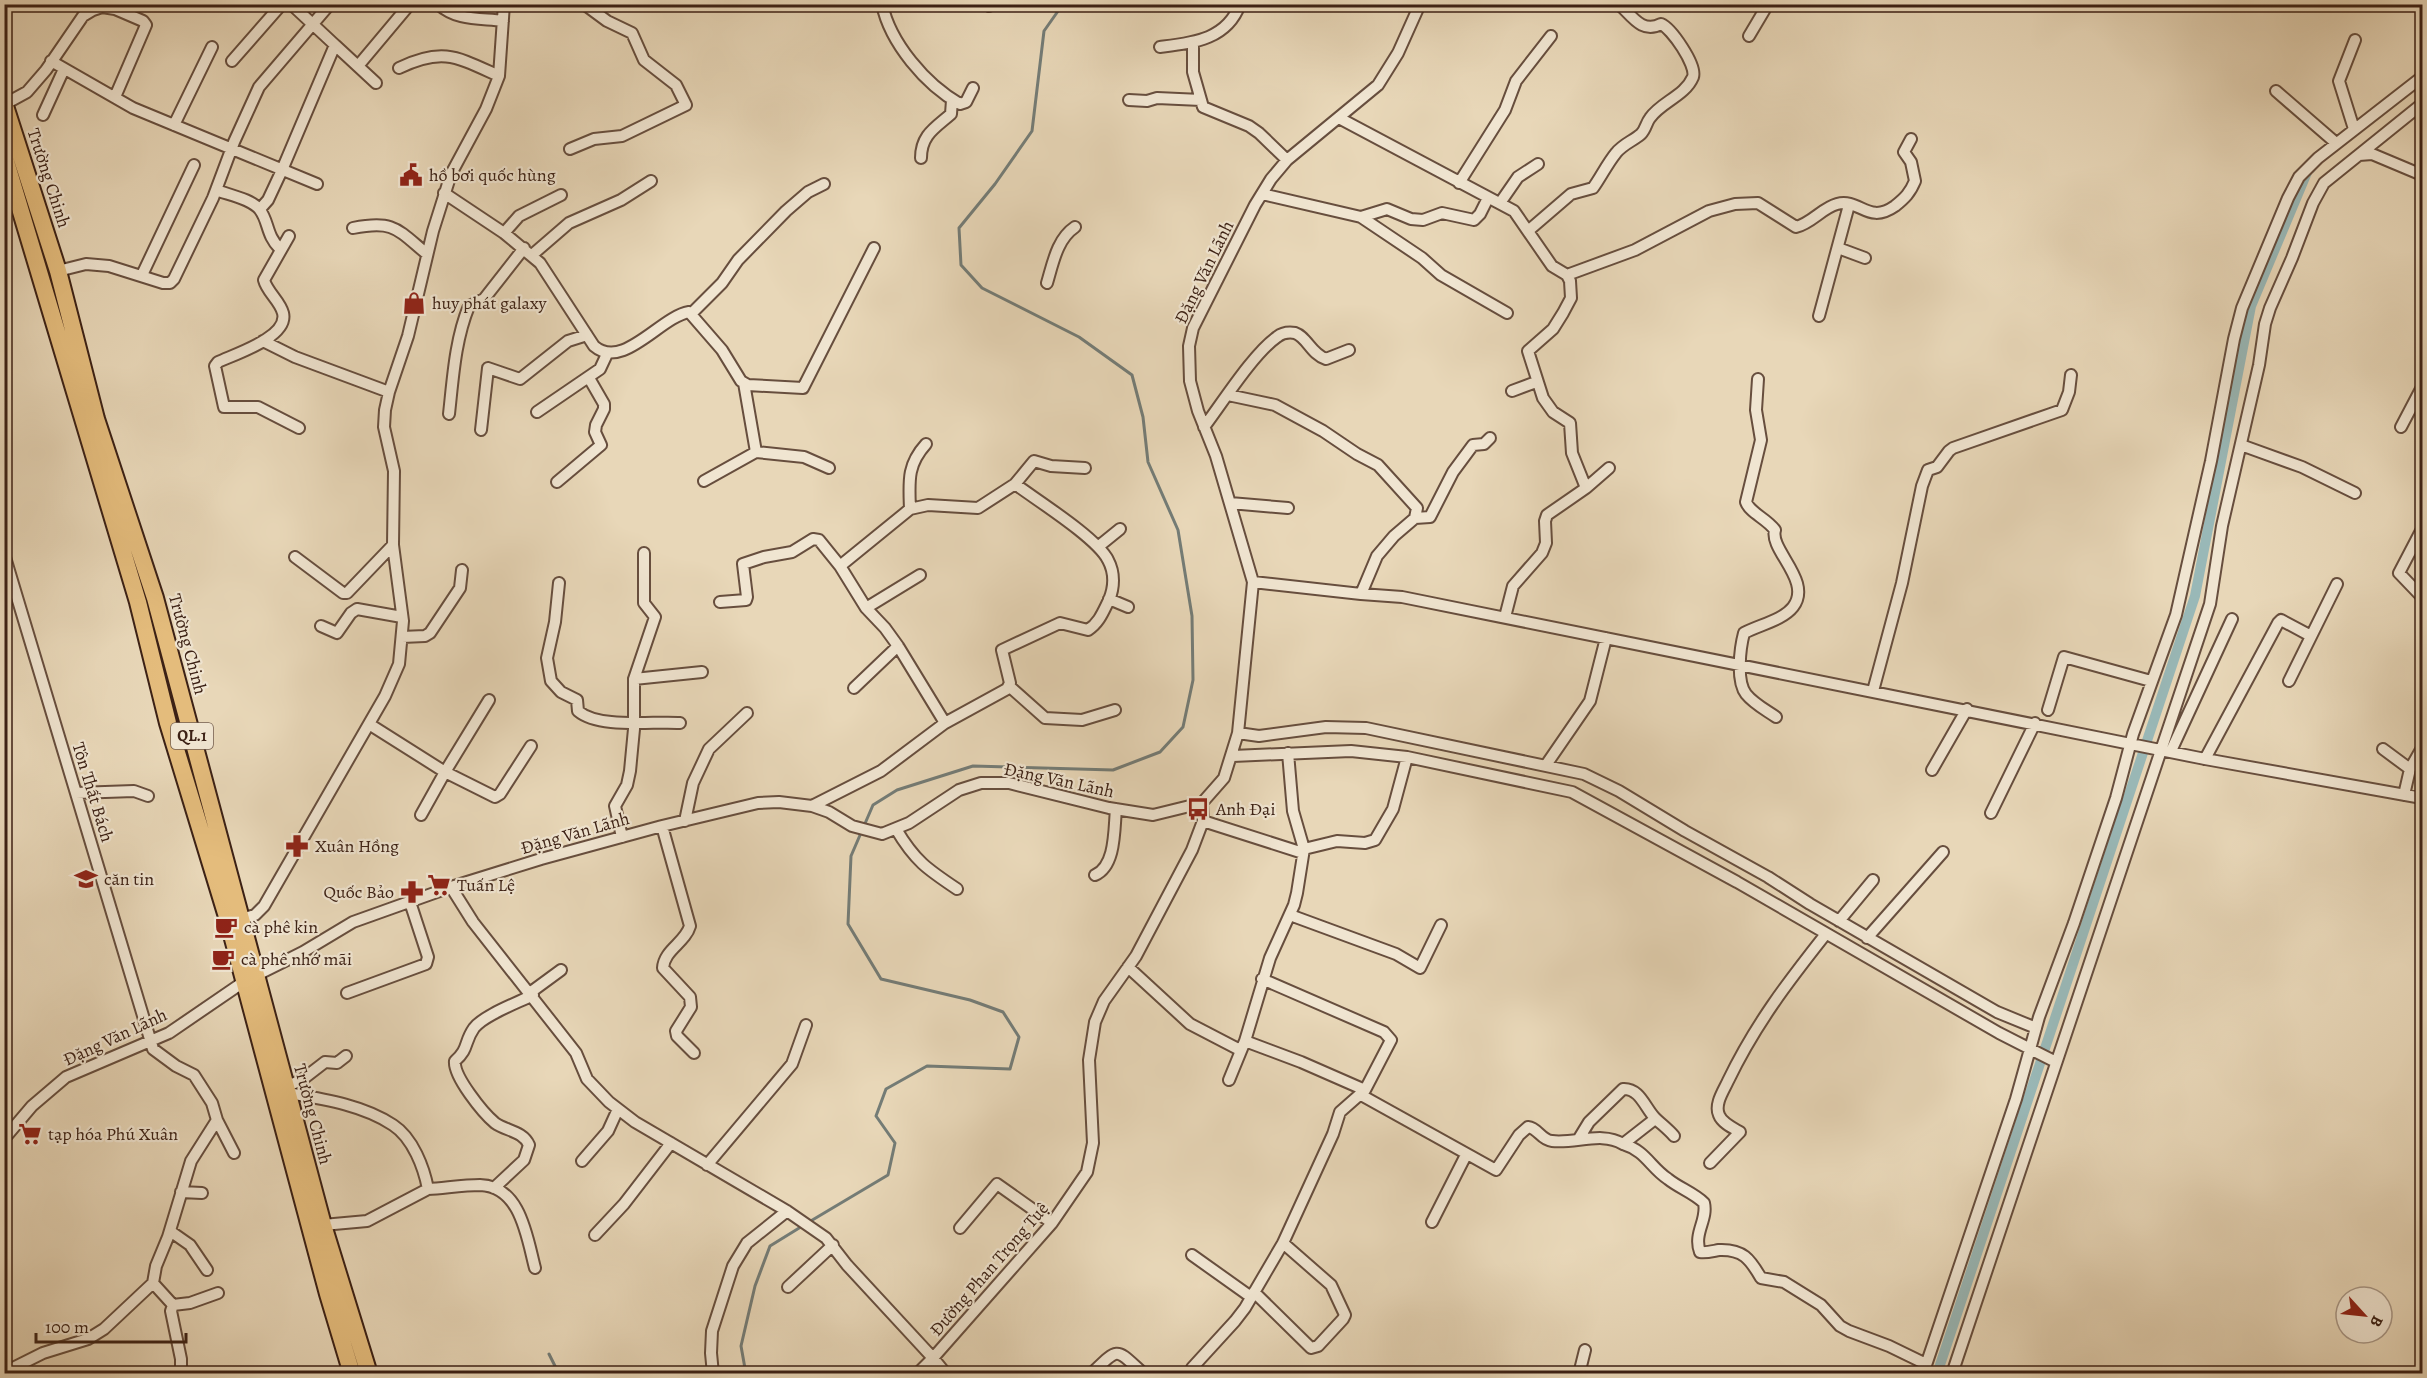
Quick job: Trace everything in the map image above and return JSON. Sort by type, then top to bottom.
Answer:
[{"type":"highway","name":"Trường Chinh","points":[[5,103],[58,271],[96,419],[155,598],[325,1284],[352,1374]]},
{"type":"highway","name":"Trường Chinh","points":[[4,155],[138,602],[168,723],[235,920]]},
{"type":"highway","name":"Trường Chinh","points":[[250,979],[287,1090],[323,1226],[369,1374]]},
{"type":"street","points":[[232,61],[282,4]]},
{"type":"street","points":[[291,4],[376,83]]},
{"type":"street","points":[[58,271],[86,264],[109,266],[163,283],[170,283],[174,279],[216,190],[259,87],[330,4]]},
{"type":"street","points":[[358,66],[410,4]]},
{"type":"street","points":[[438,4],[450,14],[461,17],[503,21]]},
{"type":"street","points":[[235,920],[255,915],[264,906],[396,673],[402,637],[402,617],[393,545],[394,471],[384,427],[389,392],[408,336],[444,193],[456,164],[486,109],[499,76],[504,4]]},
{"type":"street","points":[[570,149],[594,139],[622,136],[686,105],[675,85],[644,60],[632,33],[607,21],[584,4]]},
{"type":"street","points":[[886,4],[884,14],[921,75],[960,104],[966,102],[973,88]]},
{"type":"street","points":[[1160,47],[1193,43],[1218,33],[1232,20],[1240,4]]},
{"type":"street","name":"Đặng Văn Lãnh","points":[[4,1139],[32,1106],[66,1077],[169,1033],[250,979],[353,922],[451,887],[622,837],[758,803],[779,802],[812,806],[829,812],[852,826],[876,834],[896,829],[959,789],[981,783],[1020,786],[1116,809],[1153,815],[1202,802],[1224,778],[1233,756],[1238,733],[1253,582],[1190,381],[1191,336],[1210,291],[1262,194],[1287,160],[1372,91],[1384,78],[1420,4]]},
{"type":"street","points":[[1528,231],[1571,194],[1593,188],[1616,153],[1625,143],[1642,133],[1649,118],[1677,95],[1692,78],[1694,73],[1690,59],[1668,28],[1661,24],[1655,27],[1640,25],[1619,4]]},
{"type":"street","points":[[1749,36],[1768,4]]},
{"type":"street","points":[[5,103],[27,92],[83,16],[102,7],[115,9],[143,21],[146,25],[145,32],[115,97]]},
{"type":"street","points":[[1460,183],[1505,110],[1516,81],[1551,36]]},
{"type":"street","points":[[2354,129],[2339,81],[2355,40]]},
{"type":"street","points":[[1193,43],[1193,72],[1203,107],[1248,126],[1259,133],[1287,160]]},
{"type":"street","points":[[260,210],[268,200],[282,170],[335,45]]},
{"type":"street","points":[[174,125],[212,47]]},
{"type":"street","points":[[399,68],[420,58],[442,55],[459,59],[499,76]]},
{"type":"street","points":[[51,61],[133,108],[317,184]]},
{"type":"street","points":[[43,115],[64,69]]},
{"type":"street","points":[[1128,966],[1190,1024],[1243,1046],[1312,1066],[1496,1170],[1518,1135],[1528,1127],[1533,1128],[1547,1140],[1609,1139],[1637,1150],[1666,1178],[1704,1203],[1706,1212],[1698,1232],[1700,1252],[1731,1250],[1742,1253],[1750,1260],[1761,1278],[1779,1280],[1794,1287],[1821,1305],[1836,1322],[1849,1331],[1889,1346],[1924,1369],[2016,1099],[2032,1049],[2036,1028],[2116,798],[2151,681],[2176,615],[2242,308],[2295,183],[2308,166],[2422,77]]},
{"type":"street","points":[[2276,91],[2336,143]]},
{"type":"street","points":[[1129,100],[1147,101],[1165,98],[1201,100]]},
{"type":"street","points":[[921,158],[922,144],[927,135],[933,127],[951,114],[952,100]]},
{"type":"street","points":[[1952,1374],[2052,1059],[2210,604],[2222,526],[2270,308],[2318,192],[2324,183],[2422,104]]},
{"type":"street","points":[[1339,118],[1514,211],[1552,266],[1567,274],[1570,281],[1571,298],[1553,329],[1528,351],[1536,382],[1549,408],[1570,423],[1572,453],[1586,488]]},
{"type":"street","points":[[1567,274],[1635,250],[1709,211],[1735,204],[1758,203],[1797,227],[1814,219],[1834,205],[1849,205],[1877,214],[1884,213],[1910,193],[1915,181],[1914,173],[1904,152],[1911,139]]},
{"type":"street","points":[[2359,155],[2372,154],[2422,175]]},
{"type":"street","points":[[1500,203],[1518,177],[1538,164]]},
{"type":"street","points":[[142,275],[194,165]]},
{"type":"street","points":[[449,414],[456,353],[469,306],[483,299],[528,252],[569,223],[621,200],[651,181]]},
{"type":"street","points":[[691,314],[722,283],[738,260],[786,211],[808,192],[824,184]]},
{"type":"street","points":[[216,190],[252,204],[260,210],[270,237],[280,249]]},
{"type":"street","points":[[444,193],[528,252],[547,272],[594,346],[607,354]]},
{"type":"street","points":[[1262,194],[1361,217],[1414,252],[1441,275],[1507,313]]},
{"type":"street","points":[[504,233],[519,216],[561,195]]},
{"type":"street","points":[[1361,217],[1387,209],[1411,219],[1423,220],[1442,213],[1474,220],[1480,214],[1488,198]]},
{"type":"street","points":[[1819,316],[1849,205]]},
{"type":"street","points":[[353,228],[374,224],[392,226],[427,254]]},
{"type":"street","points":[[1047,283],[1065,233],[1075,227]]},
{"type":"street","points":[[289,236],[264,280],[283,312],[282,325],[272,337],[216,363],[224,407],[258,407],[299,428]]},
{"type":"street","points":[[744,383],[803,388],[865,270],[874,248]]},
{"type":"street","points":[[1838,248],[1865,258]]},
{"type":"street","points":[[537,411],[589,378],[600,369],[607,354],[634,345],[685,312],[691,314],[722,350],[744,383],[756,452]]},
{"type":"street","points":[[1204,427],[1261,352],[1278,336],[1284,333],[1296,333],[1303,338],[1309,348],[1323,358],[1333,358],[1349,350]]},
{"type":"street","points":[[481,430],[488,368],[520,379],[568,341],[587,335]]},
{"type":"street","points":[[263,341],[295,357],[389,392]]},
{"type":"street","points":[[1873,691],[1902,584],[1922,486],[1928,470],[1937,467],[1948,451],[1953,448],[2056,414],[2065,405],[2071,375]]},
{"type":"street","points":[[557,482],[601,445],[595,432],[604,404],[589,378]]},
{"type":"street","points":[[1758,379],[1756,410],[1761,440],[1746,502],[1749,509],[1762,516],[1775,530],[1773,539],[1792,570],[1797,585],[1797,598],[1793,607],[1786,613],[1744,633],[1741,680],[1744,692],[1755,703],[1776,717]]},
{"type":"street","points":[[1512,391],[1536,382]]},
{"type":"street","points":[[2401,428],[2422,387]]},
{"type":"street","points":[[1228,395],[1264,401],[1288,411],[1378,465],[1416,508],[1415,518]]},
{"type":"street","points":[[1361,594],[1377,556],[1394,536],[1415,518],[1430,517],[1453,472],[1473,445],[1484,444],[1490,438]]},
{"type":"street","points":[[910,508],[910,468],[916,454],[926,444]]},
{"type":"street","points":[[2241,445],[2302,467],[2355,493]]},
{"type":"street","points":[[704,481],[756,452],[804,457],[830,468]]},
{"type":"street","points":[[840,566],[910,508],[928,505],[978,508],[1015,484],[1034,461],[1051,466],[1085,468]]},
{"type":"street","points":[[1505,617],[1513,586],[1542,553],[1547,537],[1545,521],[1547,515],[1586,488],[1609,468]]},
{"type":"street","points":[[1015,484],[1098,546],[1109,561],[1114,583],[1096,625],[1088,630],[1060,623],[1002,650],[1009,686],[1045,718],[1082,720],[1115,710]]},
{"type":"street","points":[[1230,503],[1288,508]]},
{"type":"street","points":[[1098,546],[1120,529]]},
{"type":"street","points":[[2422,529],[2399,573],[2422,597]]},
{"type":"street","points":[[720,602],[746,600],[743,564],[792,552],[813,539],[824,544],[866,608],[898,646],[945,723]]},
{"type":"street","points":[[347,593],[393,545]]},
{"type":"street","points":[[622,837],[615,806],[627,785],[634,722],[634,679],[655,617],[644,603],[644,553]]},
{"type":"street","name":"Tôn Thất Bách","points":[[4,554],[150,1040]]},
{"type":"street","points":[[295,557],[343,593],[347,593],[357,609]]},
{"type":"street","points":[[402,637],[425,636],[430,633],[460,588],[462,570]]},
{"type":"street","points":[[866,608],[920,575]]},
{"type":"street","points":[[1253,582],[1402,597],[1967,709],[2205,759],[2422,798]]},
{"type":"street","points":[[559,583],[555,622],[547,658],[551,681],[561,692],[577,700],[578,711],[581,714],[603,721],[680,723]]},
{"type":"street","points":[[2289,681],[2337,584]]},
{"type":"street","points":[[1109,599],[1128,607]]},
{"type":"street","points":[[321,626],[338,633],[351,613],[357,609],[402,617]]},
{"type":"street","points":[[2160,749],[2232,619]]},
{"type":"street","points":[[2205,759],[2278,623],[2281,620],[2311,636]]},
{"type":"street","points":[[1546,765],[1590,701],[1606,638]]},
{"type":"street","points":[[854,688],[898,646]]},
{"type":"street","points":[[2048,710],[2064,657],[2151,681]]},
{"type":"street","points":[[634,679],[702,672]]},
{"type":"street","points":[[812,806],[880,771],[945,723],[1009,686]]},
{"type":"street","points":[[421,815],[489,700]]},
{"type":"street","points":[[1932,770],[1967,709]]},
{"type":"street","points":[[685,820],[693,783],[709,749],[747,713]]},
{"type":"street","points":[[1991,813],[2035,723]]},
{"type":"street","points":[[369,724],[445,772],[495,797],[500,794],[531,746]]},
{"type":"street","points":[[1238,733],[1259,736],[1326,728],[1366,728],[1577,772],[1619,791],[1997,1012],[2036,1028]]},
{"type":"street","points":[[2404,795],[2410,770],[2422,747]]},
{"type":"street","points":[[2383,749],[2410,770]]},
{"type":"street","points":[[1233,756],[1350,751],[1407,757],[1572,792],[1737,882],[1825,935],[1999,1033],[2052,1059]]},
{"type":"street","points":[[1229,1080],[1243,1046],[1262,979],[1290,915],[1297,892],[1303,851],[1293,811],[1288,753]]},
{"type":"street","points":[[1203,821],[1303,851],[1336,841],[1365,843],[1375,840],[1393,809],[1407,757]]},
{"type":"street","points":[[1572,792],[1577,772]]},
{"type":"street","points":[[76,793],[134,792],[148,796]]},
{"type":"street","name":"Đường Phan Trọng Tuệ","points":[[451,887],[473,922],[532,994],[576,1053],[587,1079],[618,1109],[707,1165],[787,1211],[829,1242],[847,1265],[933,1358],[1052,1224],[1077,1188],[1089,1165],[1093,1143],[1089,1060],[1091,1039],[1104,1001],[1128,966],[1192,850],[1203,821],[1202,802]]},
{"type":"street","points":[[1095,874],[1108,863],[1116,809]]},
{"type":"street","points":[[662,826],[690,926],[682,941],[664,959],[663,968],[690,997],[691,1007],[676,1030],[677,1036],[694,1053]]},
{"type":"street","points":[[896,829],[910,852],[920,863],[957,889]]},
{"type":"street","points":[[1867,938],[1943,852]]},
{"type":"street","points":[[1839,921],[1873,880]]},
{"type":"street","points":[[347,993],[426,964],[428,957],[410,902]]},
{"type":"street","points":[[1290,915],[1396,954],[1420,968],[1441,925]]},
{"type":"street","points":[[1710,1163],[1740,1132],[1724,1122],[1718,1114],[1718,1102],[1747,1041],[1788,982],[1825,935]]},
{"type":"street","points":[[494,1188],[524,1160],[529,1145],[516,1132],[494,1122],[481,1108],[457,1073],[455,1061],[465,1051],[470,1034],[480,1022],[532,994],[561,970]]},
{"type":"street","points":[[1192,1368],[1235,1321],[1283,1243],[1333,1134],[1338,1116],[1363,1093],[1391,1040],[1389,1036],[1321,1003],[1262,979]]},
{"type":"street","points":[[707,1165],[792,1064],[806,1025]]},
{"type":"street","points":[[150,1040],[153,1049],[176,1066],[194,1075],[212,1103],[217,1120],[234,1153]]},
{"type":"street","points":[[287,1090],[325,1062],[337,1063],[346,1056]]},
{"type":"street","points":[[1578,1140],[1589,1122],[1623,1089],[1629,1089],[1635,1093],[1656,1119],[1674,1136]]},
{"type":"street","points":[[287,1090],[351,1107],[394,1126],[418,1158],[428,1189]]},
{"type":"street","points":[[582,1161],[608,1131],[618,1109]]},
{"type":"street","points":[[1623,1144],[1656,1119]]},
{"type":"street","points":[[15,1367],[43,1353],[88,1339],[104,1329],[153,1283],[156,1266],[170,1231],[191,1161],[217,1120]]},
{"type":"street","points":[[595,1235],[624,1204],[671,1143]]},
{"type":"street","points":[[1432,1222],[1466,1155]]},
{"type":"street","points":[[960,1228],[997,1184],[1052,1224]]},
{"type":"street","points":[[323,1226],[367,1221],[428,1189],[479,1185],[500,1190],[512,1203],[526,1229],[535,1268]]},
{"type":"street","points":[[181,1192],[202,1192]]},
{"type":"street","points":[[713,1374],[712,1331],[733,1266],[747,1243],[787,1211]]},
{"type":"street","points":[[170,1231],[190,1245],[207,1270]]},
{"type":"street","points":[[788,1287],[829,1242]]},
{"type":"street","points":[[1192,1255],[1252,1294],[1311,1348],[1318,1346],[1345,1316],[1331,1285],[1283,1243]]},
{"type":"street","points":[[153,1283],[173,1305]]},
{"type":"street","points":[[173,1305],[190,1303],[218,1293]]},
{"type":"street","points":[[173,1305],[171,1311],[181,1359],[181,1374]]},
{"type":"street","points":[[1579,1374],[1585,1350]]},
{"type":"street","points":[[1092,1374],[1112,1353],[1118,1352],[1144,1374]]},
{"type":"street","points":[[917,1374],[933,1358],[946,1374]]},
{"type":"waterway","points":[[809,1222],[888,1175],[895,1143],[876,1116],[886,1089],[927,1066],[1010,1069],[1019,1037],[1003,1012],[970,1000],[881,979],[848,924],[851,856],[873,805],[897,790],[973,766],[1113,770],[1160,752],[1183,727],[1193,680],[1192,616],[1178,530],[1148,462],[1143,417],[1132,375],[1079,337],[982,288],[961,265],[959,228],[995,184],[1032,131],[1044,31],[1063,4]]},
{"type":"waterway","points":[[1937,1374],[2195,596],[2251,306],[2308,170],[2311,168]]},
{"type":"waterway","points":[[746,1374],[741,1346],[755,1286],[770,1246],[804,1225]]},
{"type":"waterway","points":[[549,1354],[559,1374]]},
{"type":"place","name":"hồ bơi quốc hùng","points":[[411,175]]},
{"type":"place","name":"huy phát galaxy","points":[[414,303]]},
{"type":"place","name":"Anh Đại","points":[[1198,809]]},
{"type":"place","name":"Xuân Hồng","points":[[297,846]]},
{"type":"place","name":"căn tin","points":[[86,879]]},
{"type":"place","name":"Tuấn Lệ","points":[[439,885]]},
{"type":"place","name":"Quốc Bảo","points":[[412,892]]},
{"type":"place","name":"cà phê kin","points":[[226,927]]},
{"type":"place","name":"cà phê nhớ mãi","points":[[223,959]]},
{"type":"place","name":"tạp hóa Phú Xuân","points":[[30,1134]]}]
